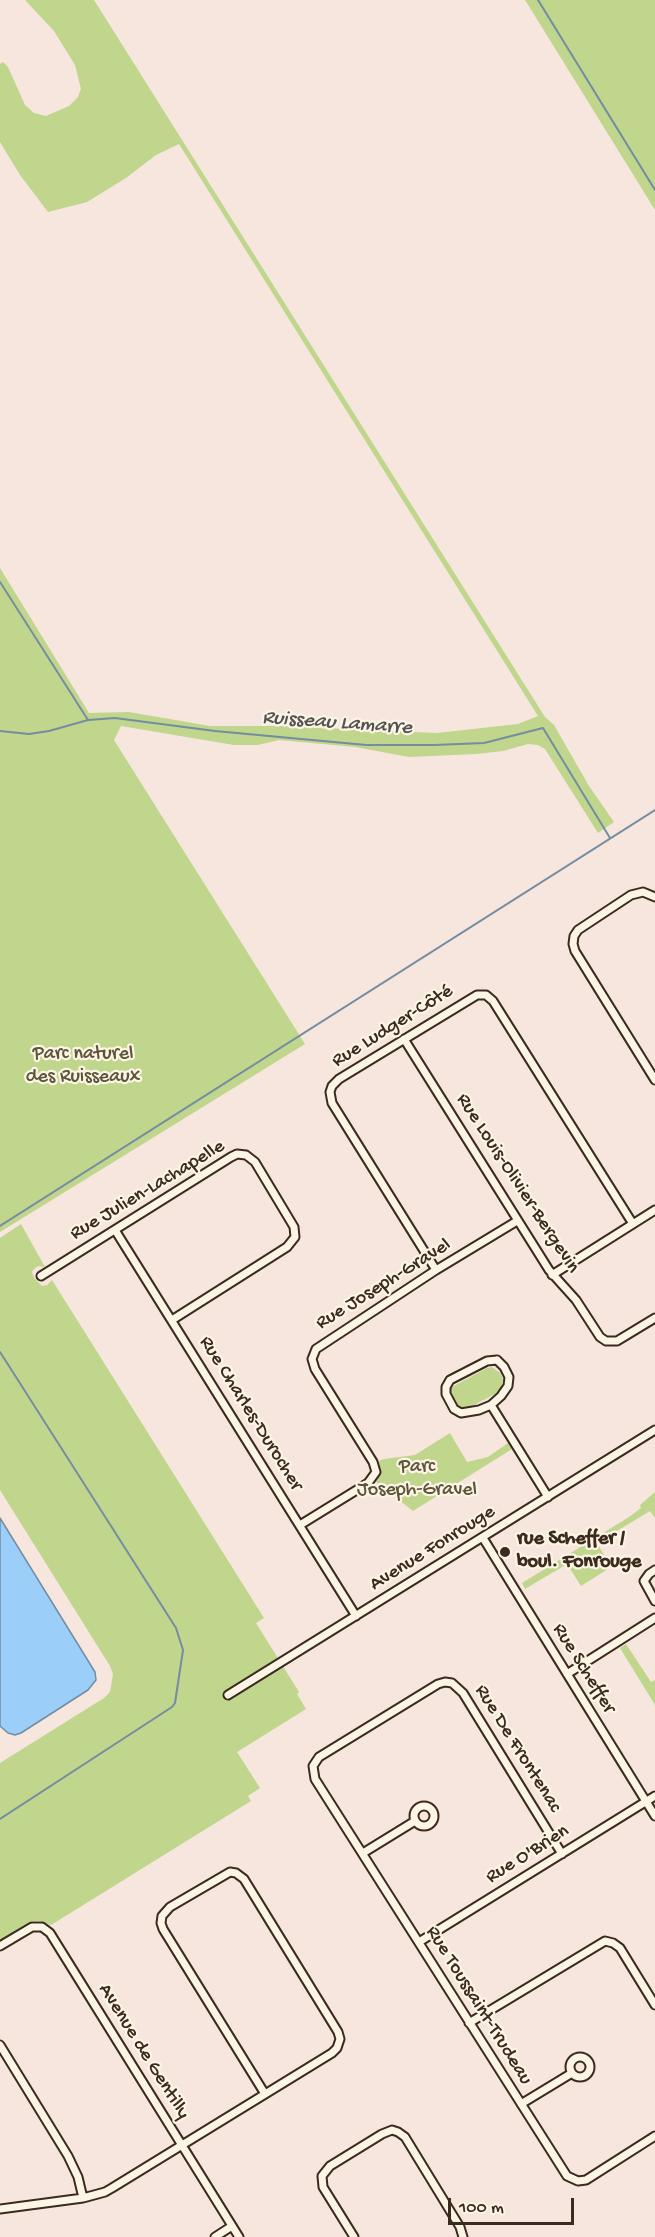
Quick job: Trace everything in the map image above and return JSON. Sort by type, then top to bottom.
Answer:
[{"type":"street","points":[[655,897],[643,892],[634,894],[581,928],[574,936],[573,944],[575,951],[655,1080]]},
{"type":"street","name":"Rue Ludger-Côté","points":[[436,1270],[332,1103],[330,1095],[332,1086],[339,1079],[470,997],[483,994],[491,998],[633,1224]]},
{"type":"street","name":"Rue Louis-Olivier-Bergevin","points":[[404,1039],[552,1275],[576,1300],[600,1337],[609,1342],[619,1340],[655,1318]]},
{"type":"street","name":"Rue Julien-Lachapelle","points":[[41,1276],[231,1157],[244,1154],[255,1162],[294,1227],[296,1232],[294,1240],[284,1250],[172,1320]]},
{"type":"street","points":[[552,1275],[655,1210]]},
{"type":"street","name":"Rue Joseph-Gravel","points":[[300,1525],[368,1483],[376,1472],[373,1462],[315,1369],[312,1359],[314,1352],[323,1342],[517,1221]]},
{"type":"street","name":"Rue Charles-Durocher","points":[[115,1230],[356,1616]]},
{"type":"street","points":[[497,1360],[506,1370],[508,1383],[503,1394],[491,1406],[468,1413],[458,1412],[447,1398],[448,1383],[453,1377],[487,1361],[497,1360]]},
{"type":"street","points":[[491,1406],[548,1497]]},
{"type":"street","name":"Avenue Fonrouge","points":[[228,1695],[655,1430]]},
{"type":"street","name":"Rue Scheffer","points":[[483,1538],[655,1816]]},
{"type":"street","points":[[655,1570],[644,1581],[655,1601]]},
{"type":"street","points":[[567,1674],[655,1618]]},
{"type":"street","name":"Rue De Frontenac","points":[[313,1766],[319,1757],[438,1684],[452,1683],[463,1693],[562,1854]]},
{"type":"street","name":"Rue Toussaint-Trudeau","points":[[313,1766],[315,1779],[564,2172],[574,2180],[586,2180],[655,2136]]},
{"type":"street","name":"Rue O'Brien","points":[[419,1942],[655,1796]]},
{"type":"street","points":[[363,1853],[415,1821]]},
{"type":"street","points":[[0,2209],[83,2198],[105,2192],[265,2094],[332,2052],[339,2043],[339,2036],[244,1879],[230,1872],[170,1907],[162,1916],[161,1923],[265,2094]]},
{"type":"street","name":"Avenue de Gentilly","points":[[0,1946],[32,1927],[48,1930],[239,2237]]},
{"type":"street","points":[[469,2023],[605,1941],[620,1948],[655,2005]]},
{"type":"street","points":[[0,2045],[68,2156],[78,2177],[83,2198]]},
{"type":"street","points":[[521,2104],[572,2073]]},
{"type":"street","points":[[354,2237],[322,2184],[322,2176],[330,2166],[392,2130],[405,2137],[460,2227],[463,2237]]},
{"type":"street","points":[[215,2237],[232,2226]]},
{"type":"green space","name":"Parc naturel des Ruisseaux","points":[[25,0],[94,0],[545,717],[554,725],[589,786],[614,822],[598,833],[545,749],[538,745],[528,744],[503,751],[476,754],[409,757],[355,747],[279,740],[258,745],[234,745],[121,726],[114,740],[305,1044],[0,1232],[0,568],[89,713],[129,712],[210,726],[281,726],[437,733],[518,724],[538,716],[179,144],[156,155],[126,178],[87,202],[48,212],[20,175],[0,142],[0,64],[3,62],[8,67],[25,105],[34,113],[46,116],[69,106],[78,97],[81,89],[75,65],[54,31]]},
{"type":"green space","points":[[525,0],[655,0],[655,210],[535,16]]},
{"type":"green space","points":[[21,1224],[45,1267],[38,1266],[34,1269],[32,1272],[34,1278],[42,1286],[52,1280],[264,1618],[256,1623],[299,1692],[297,1694],[306,1709],[237,1752],[260,1788],[248,1796],[251,1801],[51,1925],[34,1921],[0,1940],[0,1763],[104,1698],[110,1692],[113,1674],[0,1490],[0,1238]]},
{"type":"green space","points":[[492,1367],[500,1373],[503,1379],[501,1388],[495,1394],[468,1408],[459,1407],[454,1402],[450,1391],[452,1387]]},
{"type":"green space","name":"Parc Joseph-Gravel","points":[[450,1433],[467,1462],[488,1457],[508,1443],[512,1449],[413,1511],[376,1482],[380,1472],[379,1461],[415,1455]]},
{"type":"green space","points":[[655,1492],[655,1518],[650,1511],[597,1543],[611,1567],[581,1586],[567,1564],[525,1589],[522,1583],[629,1517],[641,1508],[640,1505]]},
{"type":"green space","points":[[626,1644],[651,1682],[655,1680],[655,1705],[620,1648]]},
{"type":"water","points":[[0,1518],[95,1672],[96,1680],[88,1690],[15,1735],[8,1733],[0,1726]]},
{"type":"waterway","points":[[538,0],[655,190]]},
{"type":"waterway","points":[[0,582],[88,720]]},
{"type":"waterway","name":"Ruisseau Lamarre","points":[[0,731],[29,734],[88,720],[115,718],[215,731],[366,745],[434,745],[484,743],[543,728],[610,838]]},
{"type":"waterway","points":[[0,1226],[655,810]]},
{"type":"waterway","points":[[0,1352],[176,1628],[183,1650],[175,1703],[172,1707],[0,1819]]},
{"type":"place","name":"rue Scheffer / boul. Fonrouge","points":[[505,1552]]}]
